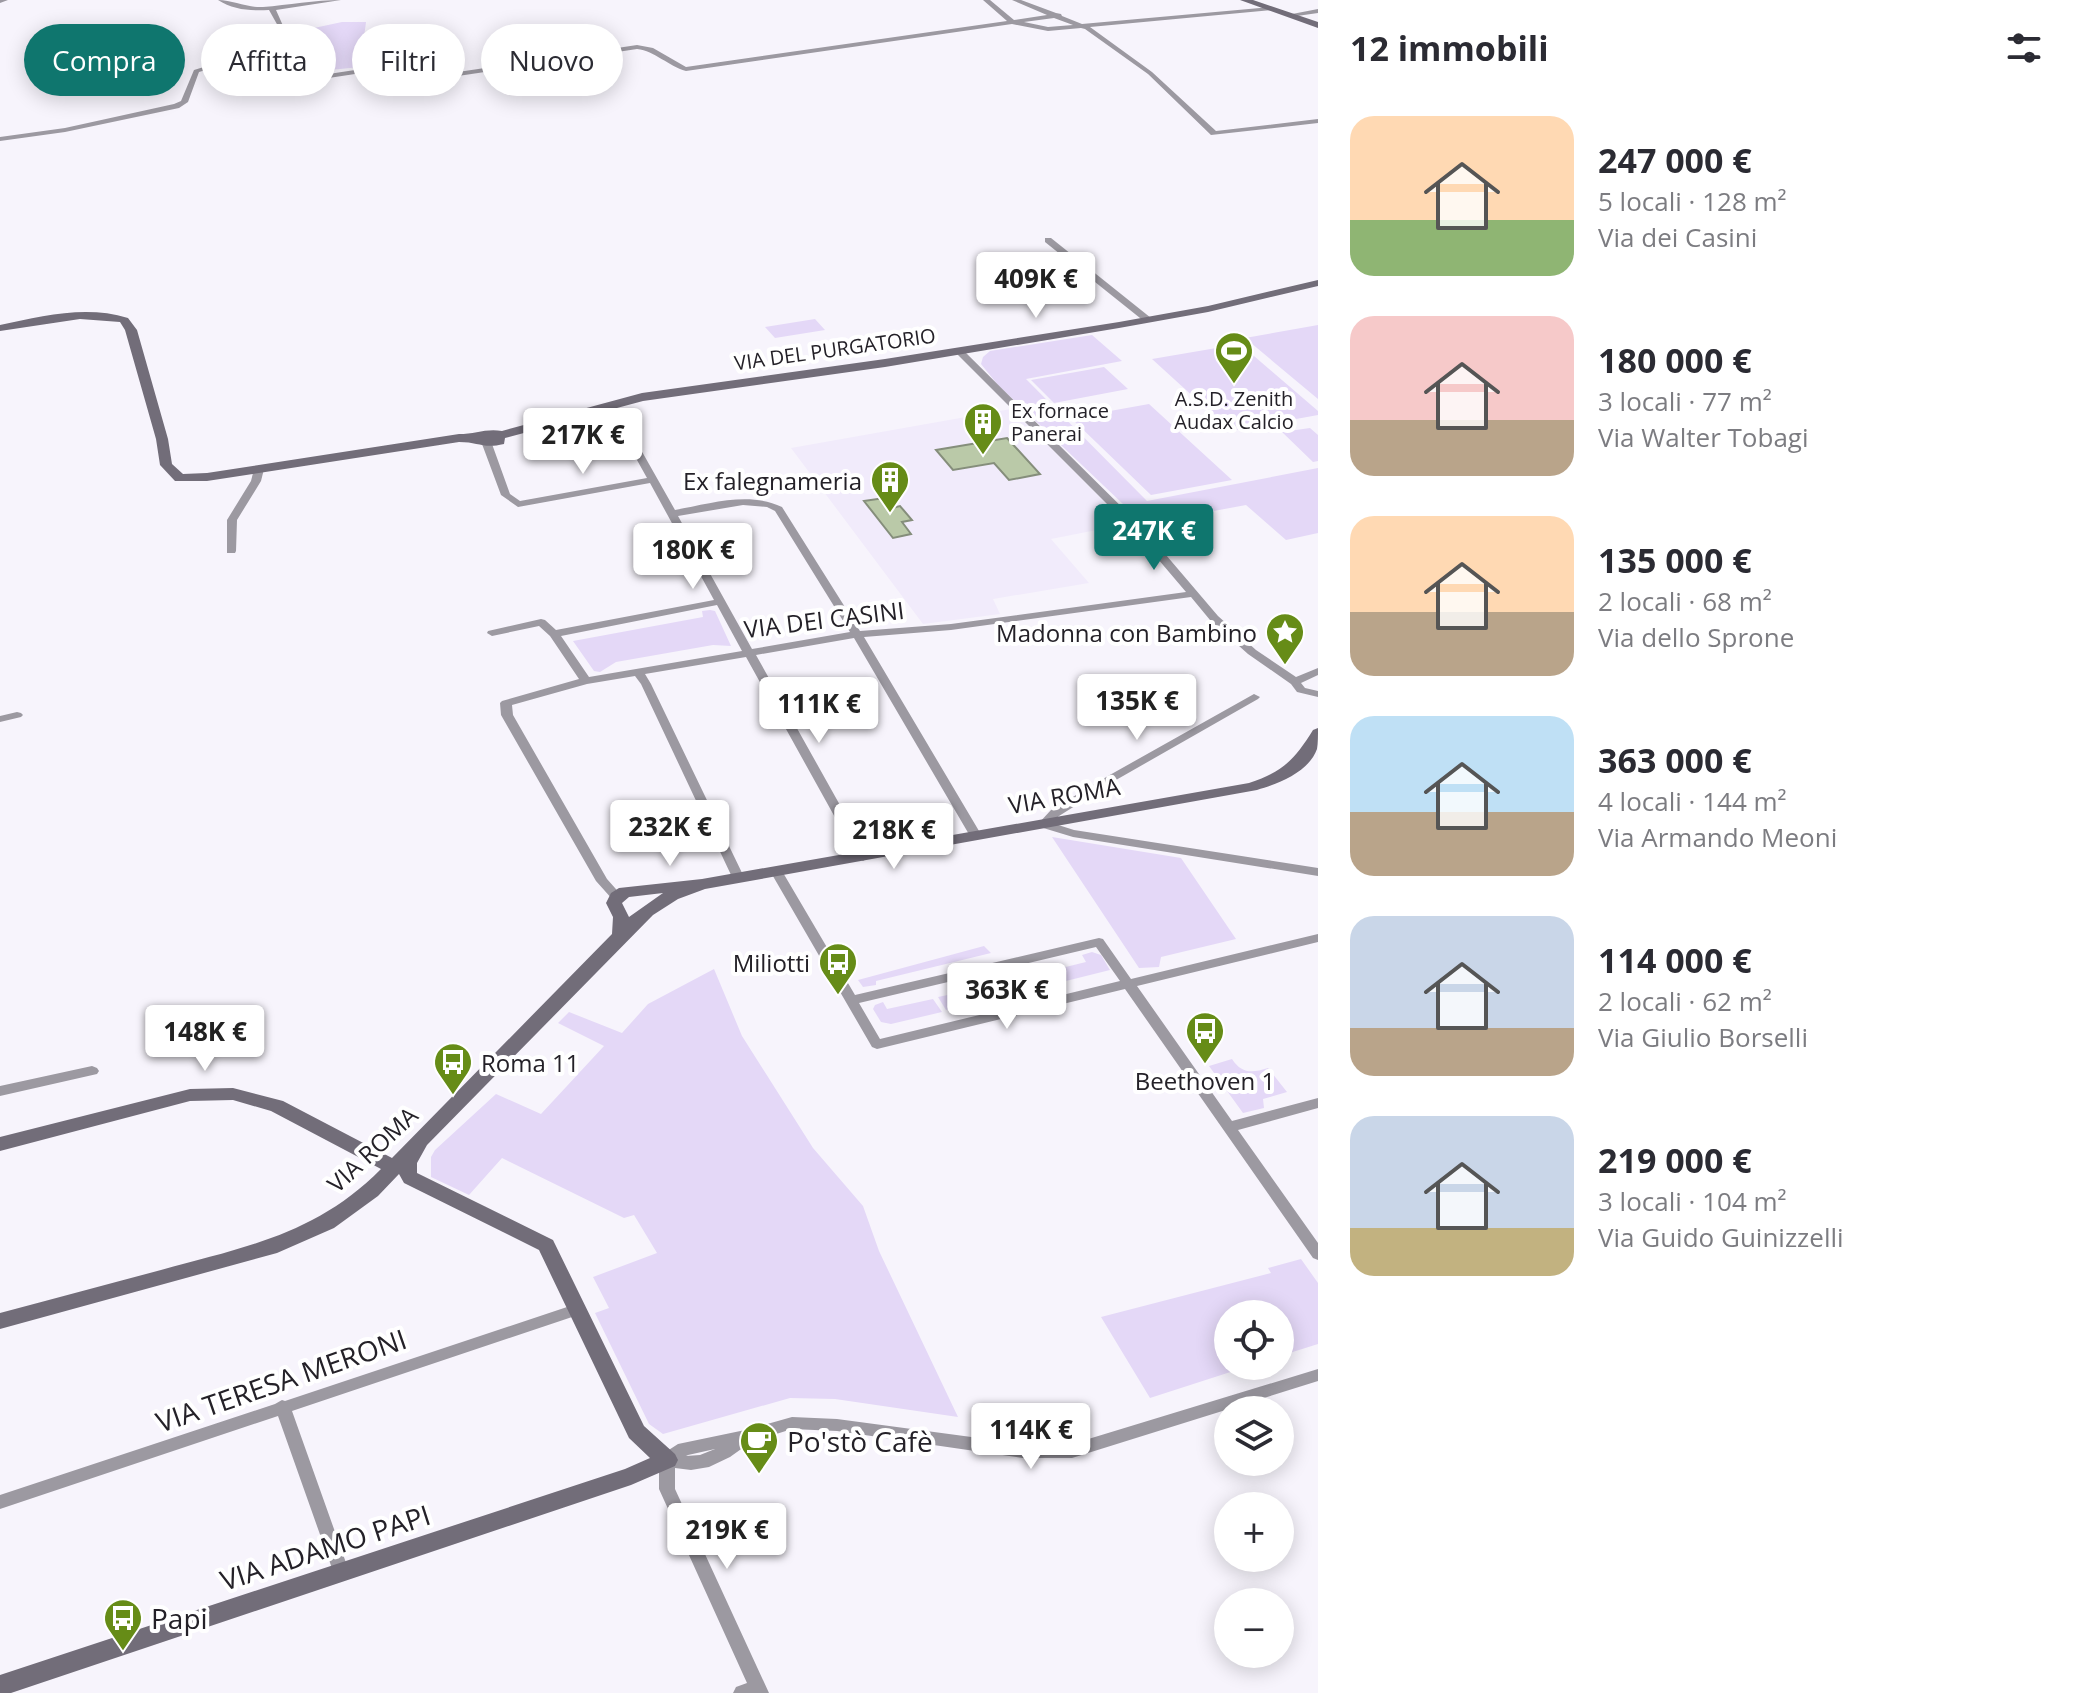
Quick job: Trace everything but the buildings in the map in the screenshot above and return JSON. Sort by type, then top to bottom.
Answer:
[{"type":"street","points":[[221,0],[237,7],[338,0]]},
{"type":"street","points":[[986,0],[1013,22],[1048,29],[1087,28],[1271,9]]},
{"type":"street","points":[[1015,0],[1087,28],[1150,73],[1214,133],[1318,121]]},
{"type":"street","points":[[1244,0],[1318,25]]},
{"type":"street","points":[[271,7],[280,24]]},
{"type":"street","points":[[1290,15],[1318,11]]},
{"type":"street","points":[[336,75],[355,72],[400,77],[458,74],[645,47],[677,67],[686,69],[1059,15]]},
{"type":"street","points":[[0,139],[65,130],[176,106],[184,102],[196,71],[201,70]]},
{"type":"street","points":[[1048,240],[1148,320]]},
{"type":"street","name":"VIA DEL PURGATORIO","points":[[482,441],[490,433],[500,436],[642,397],[960,352],[1208,309],[1318,283]]},
{"type":"street","points":[[0,328],[66,318],[106,316],[124,320],[131,330],[162,439],[166,465],[180,478],[459,438],[482,441],[506,495],[518,504],[652,480]]},
{"type":"street","points":[[960,352],[1139,530],[1214,618],[1301,690],[1318,694]]},
{"type":"street","points":[[606,407],[627,434],[863,857]]},
{"type":"street","points":[[231,551],[232,520],[256,481],[259,469]]},
{"type":"street","points":[[671,514],[755,501],[772,504],[857,634],[976,836]]},
{"type":"street","name":"VIA DEI CASINI","points":[[618,905],[507,715],[506,703],[586,681],[746,651],[857,634],[951,627],[1193,594]]},
{"type":"street","points":[[554,634],[719,602]]},
{"type":"street","points":[[492,633],[541,622],[554,634],[586,681]]},
{"type":"street","points":[[637,671],[738,877]]},
{"type":"street","points":[[1295,682],[1318,671]]},
{"type":"street","points":[[1254,697],[1112,778],[1055,813],[1044,824],[1073,833],[1318,872]]},
{"type":"street","points":[[0,719],[17,715]]},
{"type":"street","name":"VIA ROMA","points":[[647,903],[625,892],[618,905],[633,917],[647,903],[702,884],[1268,783],[1300,763],[1317,737]]},
{"type":"street","points":[[776,871],[877,1044],[1318,938]]},
{"type":"street","name":"VIA ROMA","points":[[0,1321],[270,1248],[327,1223],[371,1191],[402,1173],[408,1173],[408,1163],[420,1142],[605,954],[647,903]]},
{"type":"street","points":[[618,905],[620,933]]},
{"type":"street","points":[[853,1000],[1099,942],[1317,1253]]},
{"type":"street","points":[[0,1091],[92,1071]]},
{"type":"street","points":[[0,1144],[190,1095],[233,1094],[277,1106],[546,1245],[636,1432],[667,1460],[693,1465],[713,1458],[750,1436],[792,1423],[1023,1451],[1072,1451],[1318,1375]]},
{"type":"street","points":[[1229,1127],[1318,1103]]},
{"type":"street","name":"VIA TERESA MERONI","points":[[0,1502],[579,1309]]},
{"type":"street","points":[[1292,1381],[1318,1366]]},
{"type":"street","points":[[282,1406],[342,1574]]},
{"type":"street","points":[[667,1460],[667,1489],[753,1691]]},
{"type":"street","name":"VIA ADAMO PAPI","points":[[0,1686],[342,1574],[631,1476],[667,1460]]},
{"type":"shaded area","points":[[366,22],[352,24],[352,68],[336,69],[336,24],[333,24]]},
{"type":"shaded area","points":[[815,319],[825,330],[775,338],[765,327]]},
{"type":"shaded area","points":[[1318,325],[1318,399],[1245,338]]},
{"type":"shaded area","points":[[1092,335],[1122,361],[1026,379],[1147,501],[1318,468],[1318,533],[1286,540],[1246,505],[1144,524],[998,385],[981,364],[990,351]]},
{"type":"shaded area","name":"A.S.D. Zenith Audax Calcio","points":[[1240,344],[1318,411],[1318,415],[1231,431],[1152,359]]},
{"type":"shaded area","points":[[1104,367],[1128,389],[1054,403],[1031,380]]},
{"type":"shaded area","points":[[1149,404],[1232,480],[1151,495],[1071,418]]},
{"type":"shaded area","points":[[1011,409],[1127,524],[1051,539],[1089,583],[993,599],[1000,614],[923,624],[791,448]]},
{"type":"shaded area","points":[[1310,428],[1318,435],[1318,461],[1313,462],[1282,432]]},
{"type":"shaded area","points":[[702,611],[715,611],[731,646],[713,645],[616,662],[600,672],[594,671],[573,641],[703,617]]},
{"type":"shaded area","points":[[1052,837],[1181,858],[1236,939],[1161,957],[1159,967],[1139,968]]},
{"type":"shaded area","points":[[984,946],[991,953],[876,981],[876,985],[863,987],[858,980]]},
{"type":"shaded area","points":[[1092,952],[1101,955],[1110,970],[1042,987],[1033,975],[1086,962],[1082,955]]},
{"type":"shaded area","points":[[714,969],[742,1036],[813,1148],[863,1206],[879,1251],[958,1417],[835,1399],[790,1398],[663,1434],[649,1424],[595,1313],[609,1308],[593,1277],[657,1253],[634,1215],[624,1218],[502,1158],[469,1195],[431,1177],[431,1157],[435,1150],[496,1094],[541,1114],[604,1046],[558,1023],[569,1012],[622,1033],[648,1004]]},
{"type":"shaded area","points":[[1029,976],[1037,988],[994,999],[986,986]]},
{"type":"shaded area","points":[[981,988],[989,1000],[946,1010],[938,997]]},
{"type":"shaded area","points":[[933,999],[942,1012],[891,1024],[881,1022],[873,1009],[883,1002],[887,1009]]},
{"type":"shaded area","points":[[1232,1059],[1248,1071],[1268,1068],[1287,1092],[1263,1099],[1264,1108],[1243,1113],[1209,1066]]},
{"type":"shaded area","points":[[1301,1259],[1318,1283],[1318,1344],[1294,1352],[1294,1300],[1214,1300],[1214,1377],[1150,1398],[1101,1317],[1271,1273],[1268,1268]]},
{"type":"place","name":"A.S.D. Zenith Audax Calcio","points":[[1234,385]]},
{"type":"place","name":"Ex fornace Panerai","points":[[983,456]]},
{"type":"place","name":"Ex falegnameria","points":[[890,514]]},
{"type":"place","name":"Madonna con Bambino","points":[[1285,666]]},
{"type":"place","name":"Miliotti","points":[[838,996]]},
{"type":"place","name":"Beethoven 1","points":[[1205,1065]]},
{"type":"place","name":"Roma 11","points":[[453,1096]]},
{"type":"place","name":"Po'stò Cafè","points":[[759,1475]]},
{"type":"place","name":"Papi","points":[[123,1652]]}]
